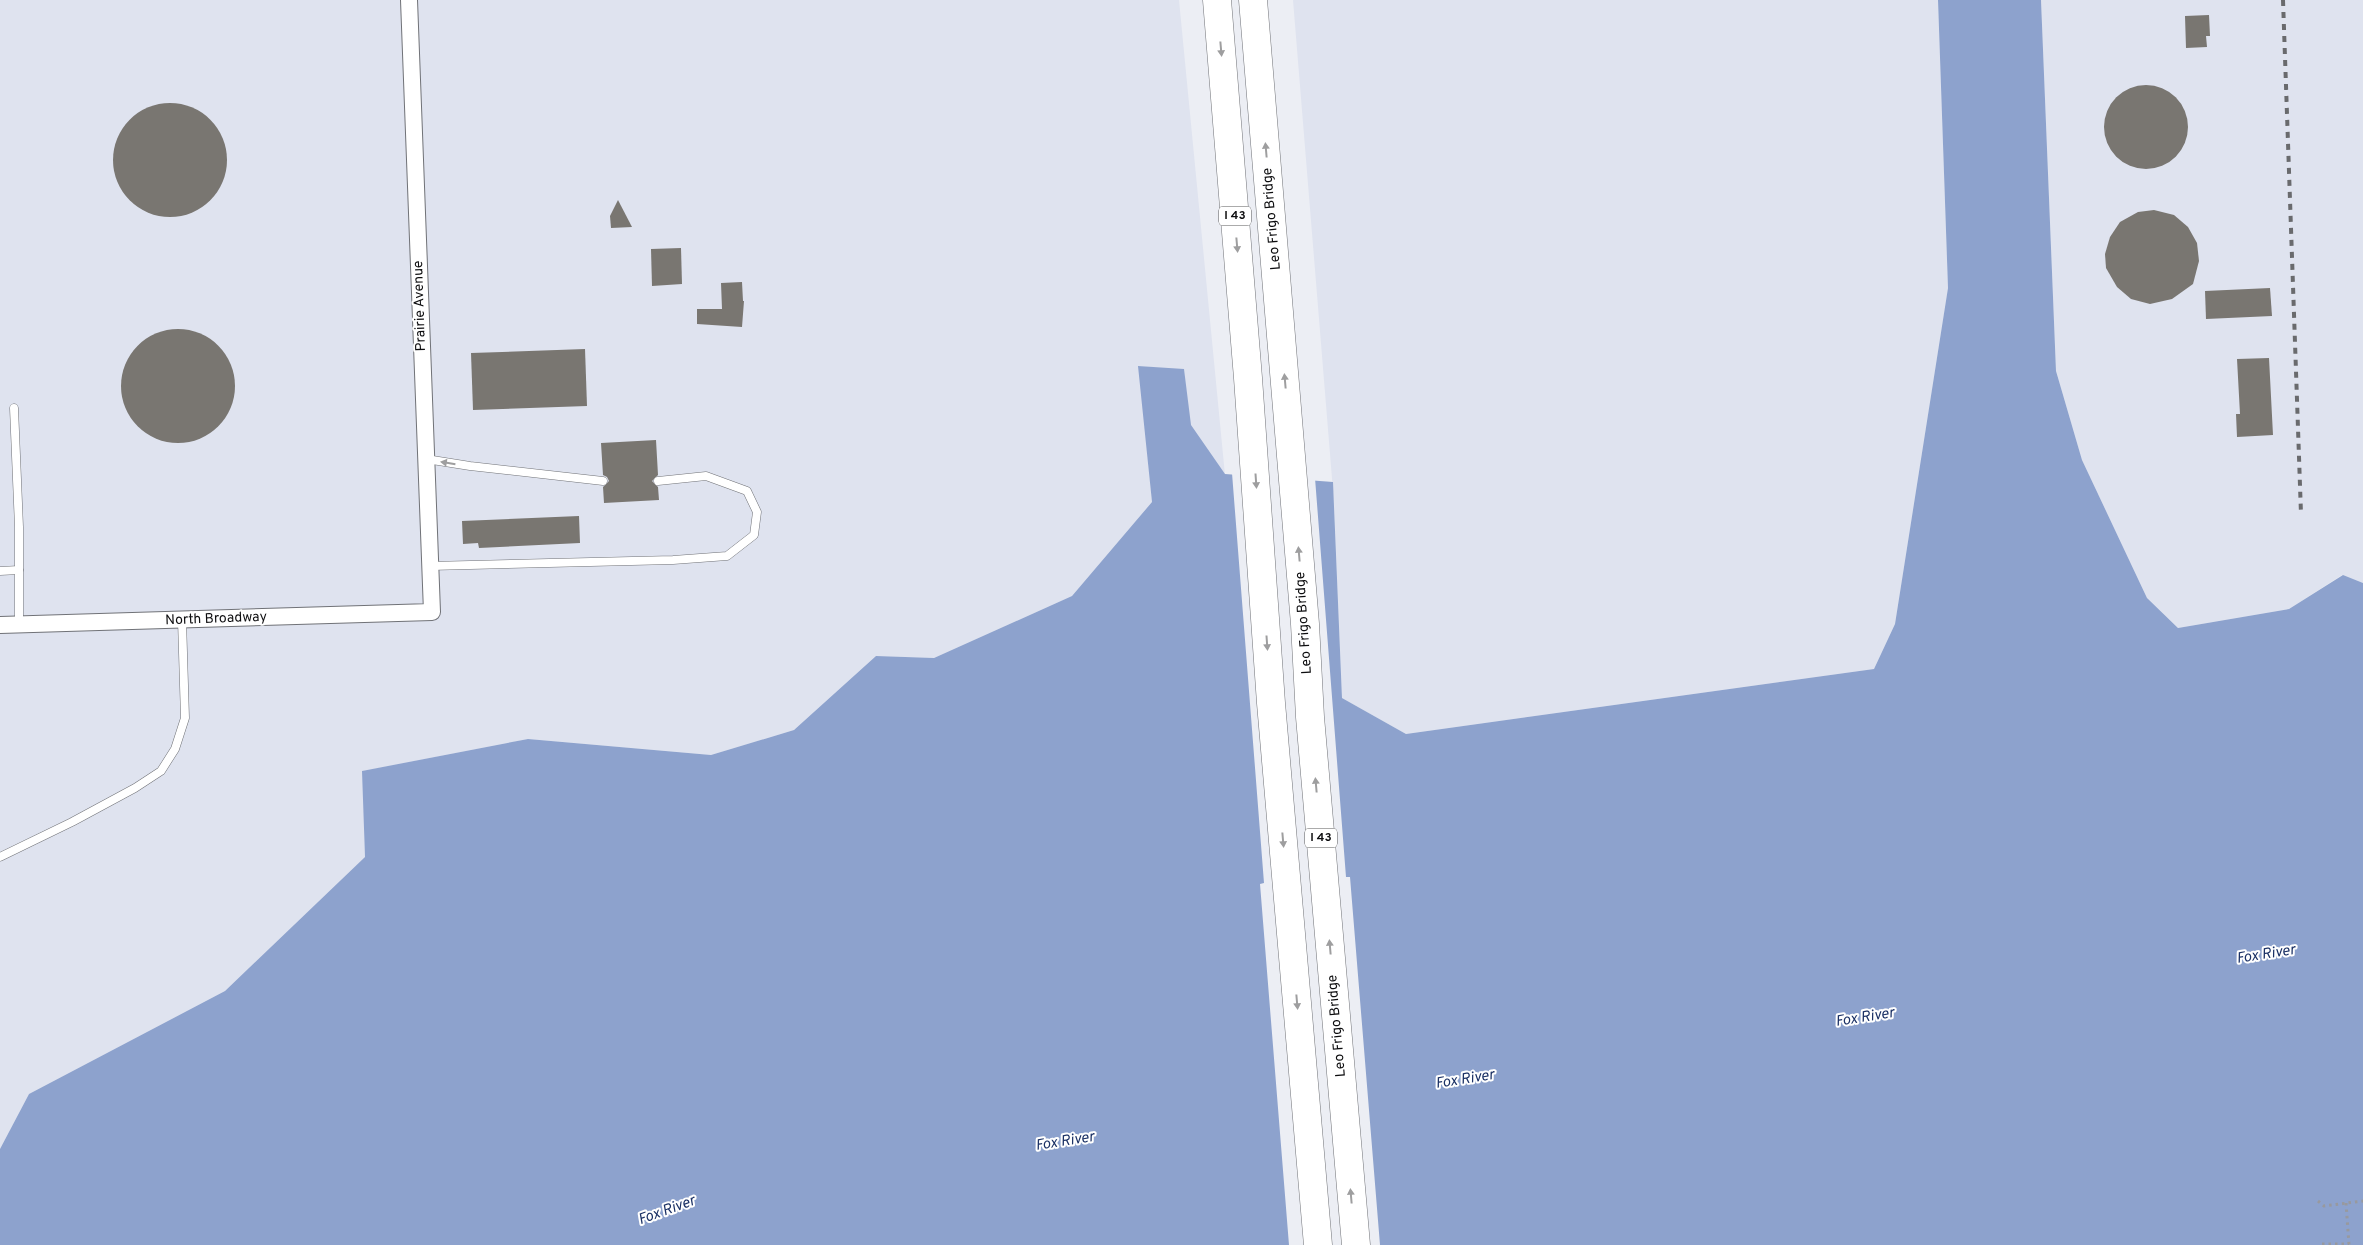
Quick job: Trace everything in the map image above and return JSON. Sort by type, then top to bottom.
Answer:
[{"type":"highway","name":"I 43","points":[[1217,0],[1248,368],[1271,702],[1318,1245]]},
{"type":"highway","name":"Leo Frigo Bridge","points":[[1253,0],[1304,615],[1310,717],[1356,1245]]},
{"type":"street","name":"Prairie Avenue","points":[[409,0],[432,612]]},
{"type":"street","name":"North Broadway","points":[[0,626],[432,612]]},
{"type":"lane","points":[[14,408],[19,625]]},
{"type":"lane","points":[[426,459],[470,466],[603,481]]},
{"type":"lane","points":[[430,566],[672,560],[727,556],[754,534],[756,512],[747,491],[706,476],[658,481]]},
{"type":"lane","points":[[0,571],[19,570]]},
{"type":"lane","points":[[0,857],[72,822],[135,788],[161,771],[175,749],[185,718],[182,620]]},
{"type":"path","points":[[2318,1202],[2324,1206],[2363,1201]]},
{"type":"path","points":[[2322,1244],[2349,1244],[2346,1203]]},
{"type":"shaded area","points":[[0,0],[1179,0],[1225,475],[1190,425],[1184,370],[1139,366],[1152,502],[1072,596],[934,658],[876,656],[794,730],[711,755],[528,739],[363,771],[365,857],[225,991],[29,1094],[0,1149]]},
{"type":"shaded area","points":[[1293,0],[1938,0],[1948,288],[1895,624],[1874,669],[1406,734],[1342,698],[1334,503]]},
{"type":"shaded area","points":[[2041,0],[2363,0],[2363,583],[2342,575],[2289,609],[2178,628],[2147,598],[2082,460],[2056,371]]},
{"type":"water","name":"Fox River","points":[[1938,0],[2041,0],[2056,371],[2082,460],[2147,598],[2178,628],[2289,609],[2343,575],[2363,583],[2363,1245],[0,1245],[0,1149],[29,1094],[225,991],[365,857],[362,771],[528,739],[711,755],[794,730],[876,656],[934,658],[1072,596],[1152,502],[1138,366],[1184,369],[1191,425],[1225,474],[1333,482],[1342,698],[1406,734],[1874,669],[1895,624],[1948,288]]},
{"type":"pier","points":[[1232,473],[1315,478],[1346,877],[1350,877],[1380,1245],[1289,1245],[1260,884],[1264,883]]},
{"type":"building","points":[[2209,15],[2210,36],[2206,36],[2207,47],[2186,48],[2185,16]]},
{"type":"building","points":[[2146,85],[2162,88],[2176,97],[2185,111],[2188,127],[2185,143],[2176,157],[2162,166],[2146,169],[2130,166],[2116,157],[2107,143],[2104,127],[2107,111],[2116,97],[2130,88]]},
{"type":"building","points":[[170,103],[192,107],[211,119],[223,138],[227,160],[223,182],[211,201],[192,213],[170,217],[148,213],[129,201],[117,182],[113,160],[117,138],[129,119],[148,107]]},
{"type":"building","points":[[618,200],[632,227],[611,228],[610,216]]},
{"type":"building","points":[[2154,210],[2174,215],[2188,227],[2197,243],[2199,261],[2193,284],[2172,299],[2150,304],[2131,299],[2117,287],[2106,268],[2105,254],[2110,237],[2120,222],[2138,212]]},
{"type":"building","points":[[681,248],[682,284],[652,286],[651,249]]},
{"type":"building","points":[[742,282],[744,301],[742,327],[697,324],[697,309],[722,309],[721,283]]},
{"type":"building","points":[[2270,288],[2272,316],[2206,319],[2205,291]]},
{"type":"building","points":[[178,329],[200,333],[218,346],[231,364],[235,386],[231,408],[218,426],[200,439],[178,443],[156,439],[138,426],[125,408],[121,386],[125,364],[138,346],[156,333]]},
{"type":"building","points":[[585,349],[587,406],[473,410],[471,353]]},
{"type":"building","points":[[2269,358],[2273,435],[2237,437],[2236,414],[2240,414],[2237,359]]},
{"type":"building","points":[[656,440],[658,475],[652,481],[658,487],[659,500],[604,503],[603,487],[609,481],[603,475],[601,443]]},
{"type":"building","points":[[579,516],[580,543],[479,548],[478,543],[463,544],[462,521]]},
{"type":"railway","points":[[2283,0],[2301,514]]}]
